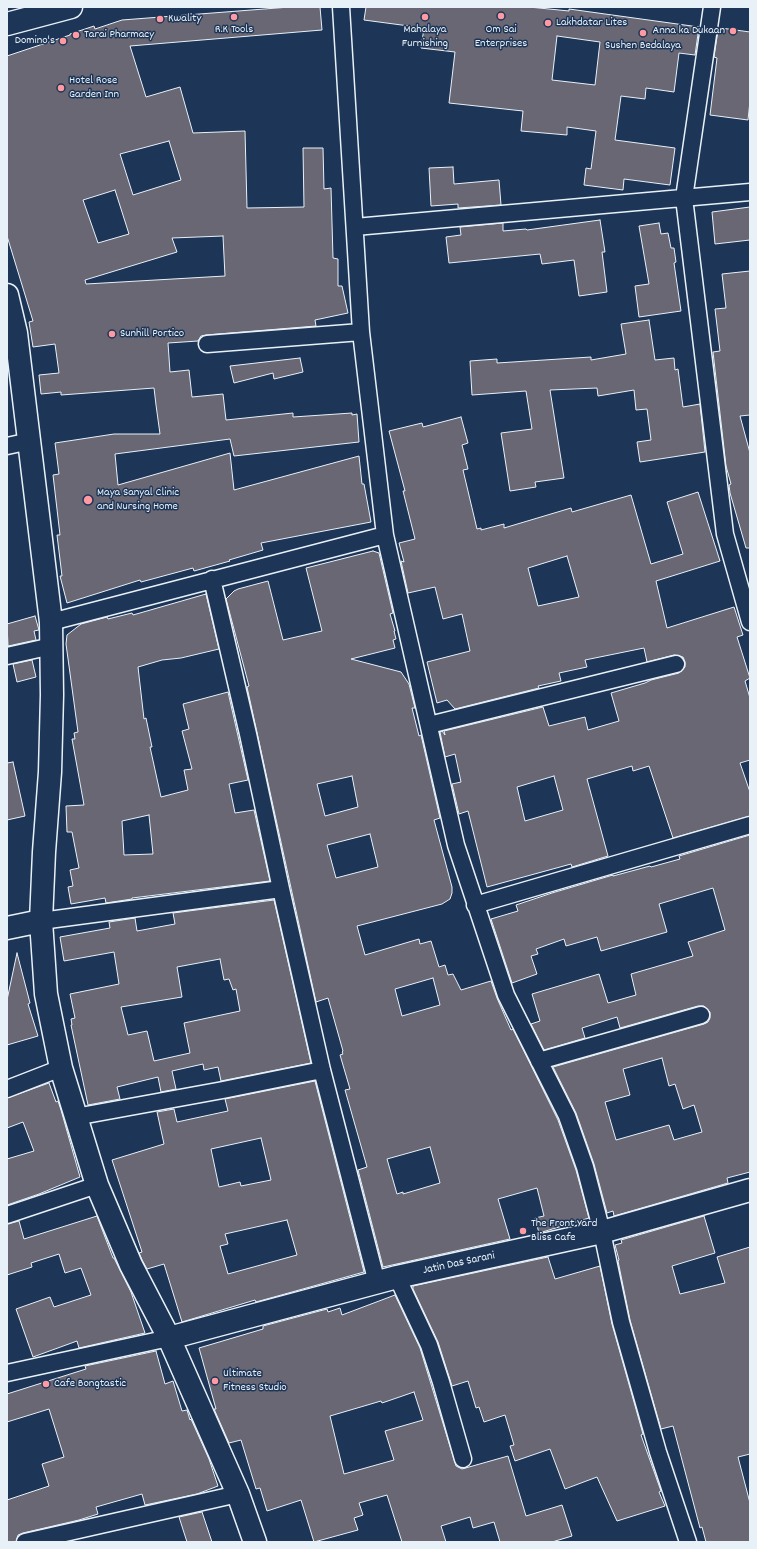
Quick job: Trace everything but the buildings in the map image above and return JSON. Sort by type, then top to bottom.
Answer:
[{"type":"street","points":[[7,24],[71,7]]},
{"type":"street","points":[[341,7],[362,332],[384,535],[456,845],[506,995],[567,1116],[585,1167],[602,1232],[621,1322],[658,1452],[688,1542]]},
{"type":"street","points":[[712,7],[684,198],[725,534],[750,622]]},
{"type":"street","points":[[355,227],[750,192]]},
{"type":"street","points":[[7,295],[30,441],[51,622],[50,772],[41,921],[46,994],[61,1068],[97,1185],[131,1265],[169,1338],[238,1494],[255,1542]]},
{"type":"street","points":[[207,344],[362,332]]},
{"type":"street","points":[[7,446],[30,441]]},
{"type":"street","points":[[51,622],[384,535]]},
{"type":"street","points":[[212,579],[248,734],[322,1070],[387,1280],[429,1345],[442,1382],[463,1459]]},
{"type":"street","points":[[7,656],[52,646]]},
{"type":"street","points":[[429,725],[676,664]]},
{"type":"street","points":[[475,905],[750,825]]},
{"type":"street","points":[[7,928],[41,921],[281,889]]},
{"type":"street","points":[[539,1061],[701,1015]]},
{"type":"street","points":[[7,1089],[61,1068]]},
{"type":"street","points":[[75,1117],[322,1070]]},
{"type":"street","points":[[7,1215],[97,1185]]},
{"type":"street","name":"Jatin Das Sarani","points":[[169,1338],[387,1280],[602,1232],[750,1193]]},
{"type":"street","points":[[7,1373],[169,1338]]},
{"type":"street","points":[[25,1542],[238,1494]]},
{"type":"place","name":"Om Sai Enterprises","points":[[501,16]]},
{"type":"place","name":"R.K Tools","points":[[234,17]]},
{"type":"place","name":"Mahalaya Furnishing","points":[[425,17]]},
{"type":"place","name":"Kwality","points":[[160,19]]},
{"type":"place","name":"Lakhdatar Lites","points":[[548,23]]},
{"type":"place","name":"Anna ka Dukaan","points":[[733,31]]},
{"type":"place","name":"Sushen Bedalaya","points":[[643,33]]},
{"type":"place","name":"Tarai Pharmacy","points":[[76,35]]},
{"type":"place","name":"Domino's","points":[[63,41]]},
{"type":"place","name":"Hotel Rose Garden Inn","points":[[61,88]]},
{"type":"place","name":"Sunhill Portico","points":[[112,334]]},
{"type":"place","name":"Maya Sanyal Clinic and Nursing Home","points":[[88,500]]},
{"type":"place","name":"The Front Yard Bliss Cafe","points":[[523,1231]]},
{"type":"place","name":"Ultimate Fitness Studio","points":[[215,1381]]},
{"type":"place","name":"Cafe Bongtastic","points":[[46,1384]]}]
